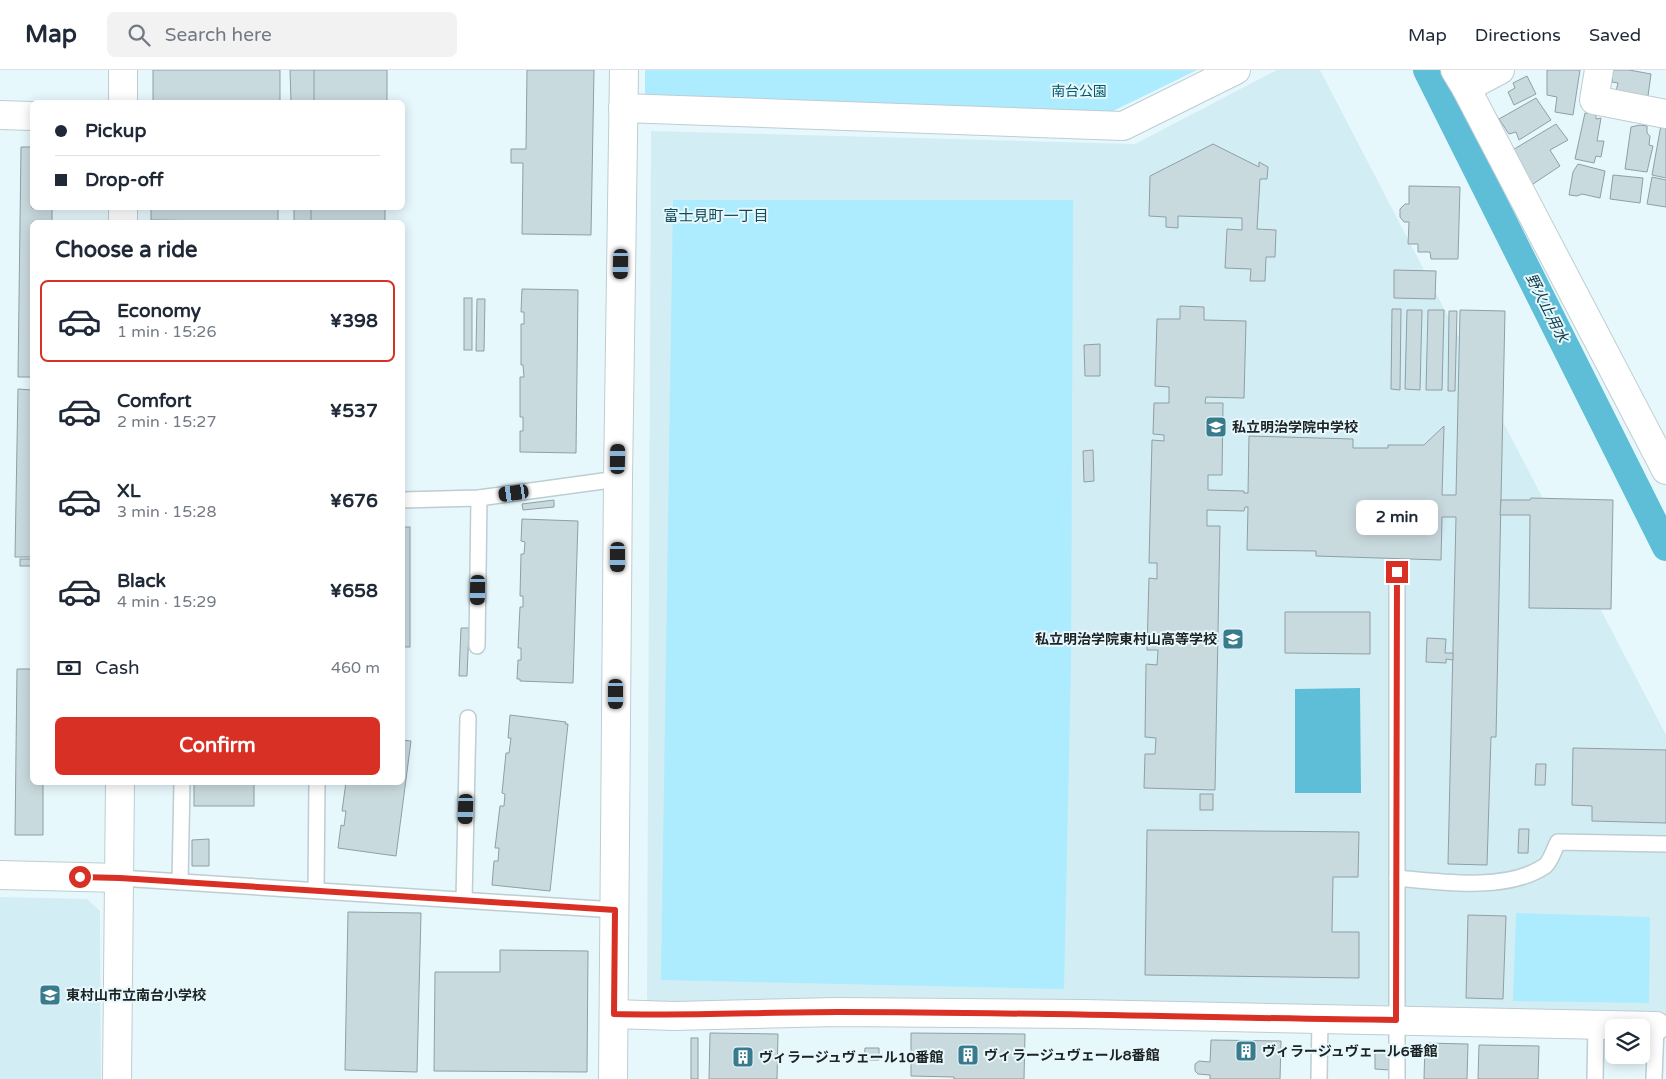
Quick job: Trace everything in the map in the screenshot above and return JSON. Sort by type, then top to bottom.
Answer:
[{"type":"street","points":[[123,70],[123,100]]},
{"type":"street","points":[[613,1079],[618,479],[624,70]]},
{"type":"street","points":[[623,108],[1123,126],[1236,70]]},
{"type":"street","points":[[1500,70],[1460,79],[1666,470]]},
{"type":"street","points":[[1599,70],[1594,100],[1666,114]]},
{"type":"street","points":[[0,116],[30,116]]},
{"type":"street","points":[[117,1079],[120,785]]},
{"type":"street","points":[[0,875],[120,878]]},
{"type":"street","points":[[614,1014],[674,1016],[837,1012],[1083,1014],[1656,1026]]},
{"type":"lane","points":[[405,500],[479,498],[618,479]]},
{"type":"lane","points":[[477,646],[479,498]]},
{"type":"lane","points":[[1396,1079],[1397,572]]},
{"type":"lane","points":[[464,900],[468,718]]},
{"type":"lane","points":[[180,882],[182,785]]},
{"type":"lane","points":[[316,890],[317,785]]},
{"type":"lane","points":[[1396,878],[1461,884],[1517,879],[1546,865],[1558,842],[1666,844]]},
{"type":"lane","points":[[120,878],[615,910]]},
{"type":"lane","points":[[1319,1079],[1320,1019]]},
{"type":"lane","points":[[1595,1079],[1596,1025]]},
{"type":"lane","points":[[1654,1079],[1656,1026]]},
{"type":"shaded area","points":[[1277,70],[1320,70],[1666,735],[1666,1016],[1396,1020],[647,1002],[651,131],[1135,144]]},
{"type":"shaded area","points":[[1360,688],[1361,793],[1295,793],[1295,689]]},
{"type":"shaded area","name":"東村山市立南台小学校","points":[[0,897],[87,899],[100,911],[101,1079],[0,1079]]},
{"type":"green space","name":"南台公園","points":[[645,70],[1197,70],[1109,113],[645,97]]},
{"type":"green space","points":[[673,200],[1073,200],[1071,664],[1064,989],[661,980]]},
{"type":"green space","points":[[1516,913],[1650,917],[1649,1003],[1513,1001]]},
{"type":"building","points":[[153,70],[280,70],[280,100],[153,100]]},
{"type":"building","points":[[290,70],[380,70],[381,100],[291,100]]},
{"type":"building","points":[[314,70],[387,70],[387,100],[314,100]]},
{"type":"building","points":[[527,70],[594,70],[591,235],[522,234],[523,163],[511,163],[511,149],[526,149]]},
{"type":"building","points":[[1547,70],[1580,70],[1573,115],[1555,112],[1557,97],[1547,95]]},
{"type":"building","points":[[1613,70],[1629,70],[1651,74],[1648,96],[1616,91],[1618,83],[1612,82]]},
{"type":"building","points":[[1527,76],[1536,94],[1514,105],[1508,92],[1515,88],[1513,83]]},
{"type":"building","points":[[1536,98],[1551,120],[1519,140],[1516,132],[1509,134],[1499,119]]},
{"type":"building","points":[[1585,113],[1596,113],[1596,119],[1601,118],[1597,141],[1604,141],[1601,157],[1596,156],[1594,163],[1575,159]]},
{"type":"building","points":[[1556,124],[1568,140],[1550,150],[1560,166],[1530,186],[1511,151]]},
{"type":"building","points":[[1661,125],[1666,126],[1666,178],[1652,175]]},
{"type":"building","points":[[1647,126],[1647,133],[1650,136],[1649,145],[1653,146],[1647,172],[1625,169],[1631,127]]},
{"type":"building","points":[[1213,144],[1259,167],[1259,162],[1268,167],[1267,179],[1260,179],[1257,229],[1276,230],[1275,257],[1266,257],[1265,281],[1250,281],[1251,269],[1225,268],[1227,229],[1242,230],[1242,218],[1178,216],[1178,228],[1166,227],[1166,217],[1149,216],[1150,176]]},
{"type":"building","points":[[21,147],[30,147],[30,210],[52,210],[52,220],[30,220],[30,377],[18,377]]},
{"type":"building","points":[[1578,164],[1605,171],[1600,198],[1582,194],[1577,196],[1569,195],[1573,172]]},
{"type":"building","points":[[1613,175],[1643,178],[1640,203],[1610,199]]},
{"type":"building","points":[[1652,177],[1666,180],[1666,207],[1647,204]]},
{"type":"building","points":[[1409,186],[1460,187],[1458,259],[1431,259],[1430,252],[1418,252],[1418,244],[1408,244],[1409,222],[1404,222],[1400,217],[1400,209],[1405,204],[1409,204]]},
{"type":"building","points":[[151,210],[278,210],[278,220],[151,220]]},
{"type":"building","points":[[294,210],[382,210],[382,220],[294,220]]},
{"type":"building","points":[[311,210],[385,210],[385,220],[311,220]]},
{"type":"building","points":[[1394,270],[1436,271],[1435,299],[1394,298]]},
{"type":"building","points":[[522,289],[578,290],[576,453],[520,452],[520,431],[523,431],[523,417],[520,417],[520,377],[524,377],[523,365],[521,365],[521,324],[524,324],[524,312],[521,312]]},
{"type":"building","points":[[464,298],[472,298],[472,350],[464,350]]},
{"type":"building","points":[[477,299],[485,299],[484,351],[476,351]]},
{"type":"building","points":[[1180,306],[1204,307],[1204,320],[1246,321],[1244,398],[1206,397],[1205,403],[1223,403],[1222,475],[1208,475],[1208,490],[1244,491],[1244,493],[1248,493],[1249,436],[1353,439],[1353,448],[1388,448],[1388,445],[1424,445],[1444,426],[1442,495],[1456,495],[1460,310],[1505,311],[1496,737],[1491,737],[1487,865],[1448,864],[1456,517],[1442,517],[1441,560],[1316,556],[1316,551],[1247,550],[1248,507],[1245,507],[1244,511],[1207,510],[1207,526],[1220,526],[1215,790],[1144,788],[1145,754],[1155,754],[1156,738],[1145,737],[1146,664],[1157,665],[1158,650],[1147,650],[1149,578],[1157,579],[1157,563],[1149,563],[1152,440],[1164,441],[1164,435],[1153,434],[1154,403],[1169,403],[1169,387],[1155,386],[1157,319],[1180,319]]},
{"type":"building","points":[[1392,309],[1401,309],[1400,390],[1391,389]]},
{"type":"building","points":[[1407,310],[1422,310],[1420,390],[1405,389]]},
{"type":"building","points":[[1428,310],[1444,310],[1442,390],[1426,390]]},
{"type":"building","points":[[1449,311],[1457,311],[1455,391],[1448,391]]},
{"type":"building","points":[[1100,344],[1100,376],[1085,376],[1084,345]]},
{"type":"building","points":[[18,389],[30,390],[30,557],[15,557]]},
{"type":"building","points":[[1093,450],[1094,481],[1084,482],[1083,451]]},
{"type":"building","points":[[1531,498],[1613,500],[1611,609],[1529,608],[1530,515],[1500,515],[1501,500],[1530,500]]},
{"type":"building","points":[[554,500],[554,507],[523,510],[522,504]]},
{"type":"building","points":[[522,519],[578,521],[573,683],[520,681],[520,679],[517,679],[518,660],[521,660],[521,648],[518,648],[520,607],[523,607],[523,596],[520,596],[521,554],[524,554],[525,542],[521,541]]},
{"type":"building","points":[[405,527],[410,527],[410,647],[405,647]]},
{"type":"building","points":[[20,559],[30,559],[30,566],[20,566]]},
{"type":"building","points":[[1285,612],[1370,612],[1370,654],[1285,653]]},
{"type":"building","points":[[461,628],[469,628],[467,676],[459,676]]},
{"type":"building","points":[[1427,638],[1446,639],[1445,653],[1453,653],[1453,660],[1446,659],[1446,663],[1426,662]]},
{"type":"building","points":[[17,669],[30,669],[30,785],[43,785],[43,835],[15,835]]},
{"type":"building","points":[[510,715],[566,722],[565,724],[568,724],[550,891],[492,885],[494,861],[498,861],[499,848],[495,848],[500,806],[504,806],[505,794],[502,793],[506,753],[509,753],[511,738],[508,738]]},
{"type":"building","points":[[405,740],[411,741],[396,856],[338,848],[341,825],[344,826],[346,811],[342,811],[346,785],[405,785]]},
{"type":"building","points":[[1573,748],[1666,750],[1666,823],[1592,821],[1592,806],[1572,805]]},
{"type":"building","points":[[1536,764],[1546,764],[1545,785],[1535,785]]},
{"type":"building","points":[[194,785],[254,785],[254,806],[194,806]]},
{"type":"building","points":[[1200,794],[1213,794],[1213,810],[1200,810]]},
{"type":"building","points":[[1519,829],[1529,829],[1528,853],[1518,853]]},
{"type":"building","points":[[1147,830],[1359,832],[1358,877],[1333,877],[1332,932],[1359,932],[1359,978],[1145,975]]},
{"type":"building","points":[[209,839],[209,866],[192,866],[192,840]]},
{"type":"building","points":[[348,912],[421,913],[417,1072],[345,1070]]},
{"type":"building","points":[[1468,915],[1506,916],[1503,999],[1466,998]]},
{"type":"building","points":[[500,950],[588,951],[587,1072],[434,1071],[435,972],[500,972]]},
{"type":"building","name":"ヴィラージュヴェール10番館","points":[[710,1033],[778,1034],[777,1079],[709,1079]]},
{"type":"building","name":"ヴィラージュヴェール8番館","points":[[911,1033],[1025,1034],[1024,1079],[954,1079],[954,1077],[911,1076]]},
{"type":"building","points":[[691,1038],[698,1038],[698,1079],[691,1079]]},
{"type":"building","name":"ヴィラージュヴェール6番館","points":[[1211,1040],[1281,1041],[1280,1079],[1210,1079],[1210,1075],[1198,1074],[1195,1071],[1195,1064],[1199,1061],[1210,1062]]},
{"type":"building","points":[[1425,1043],[1468,1044],[1467,1079],[1424,1079]]},
{"type":"building","points":[[1479,1045],[1539,1046],[1538,1079],[1478,1079]]},
{"type":"building","points":[[865,1048],[879,1048],[879,1060],[864,1060]]},
{"type":"building","points":[[1375,1051],[1389,1051],[1389,1070],[1375,1069]]},
{"type":"waterway","name":"野火止用水","points":[[1427,70],[1666,547]]},
{"type":"place","name":"私立明治学院中学校","points":[[1216,427]]},
{"type":"place","name":"私立明治学院東村山高等学校","points":[[1233,639]]},
{"type":"place","name":"東村山市立南台小学校","points":[[50,995]]},
{"type":"place","name":"ヴィラージュヴェール6番館","points":[[1246,1051]]},
{"type":"place","name":"ヴィラージュヴェール8番館","points":[[968,1055]]},
{"type":"place","name":"ヴィラージュヴェール10番館","points":[[743,1057]]},
{"type":"district","name":"富士見町一丁目","points":[[716,216]]},
{"type":"route","points":[[80,877],[615,910],[614,1014],[674,1016],[837,1012],[1083,1014],[1396,1020],[1397,572]]}]
